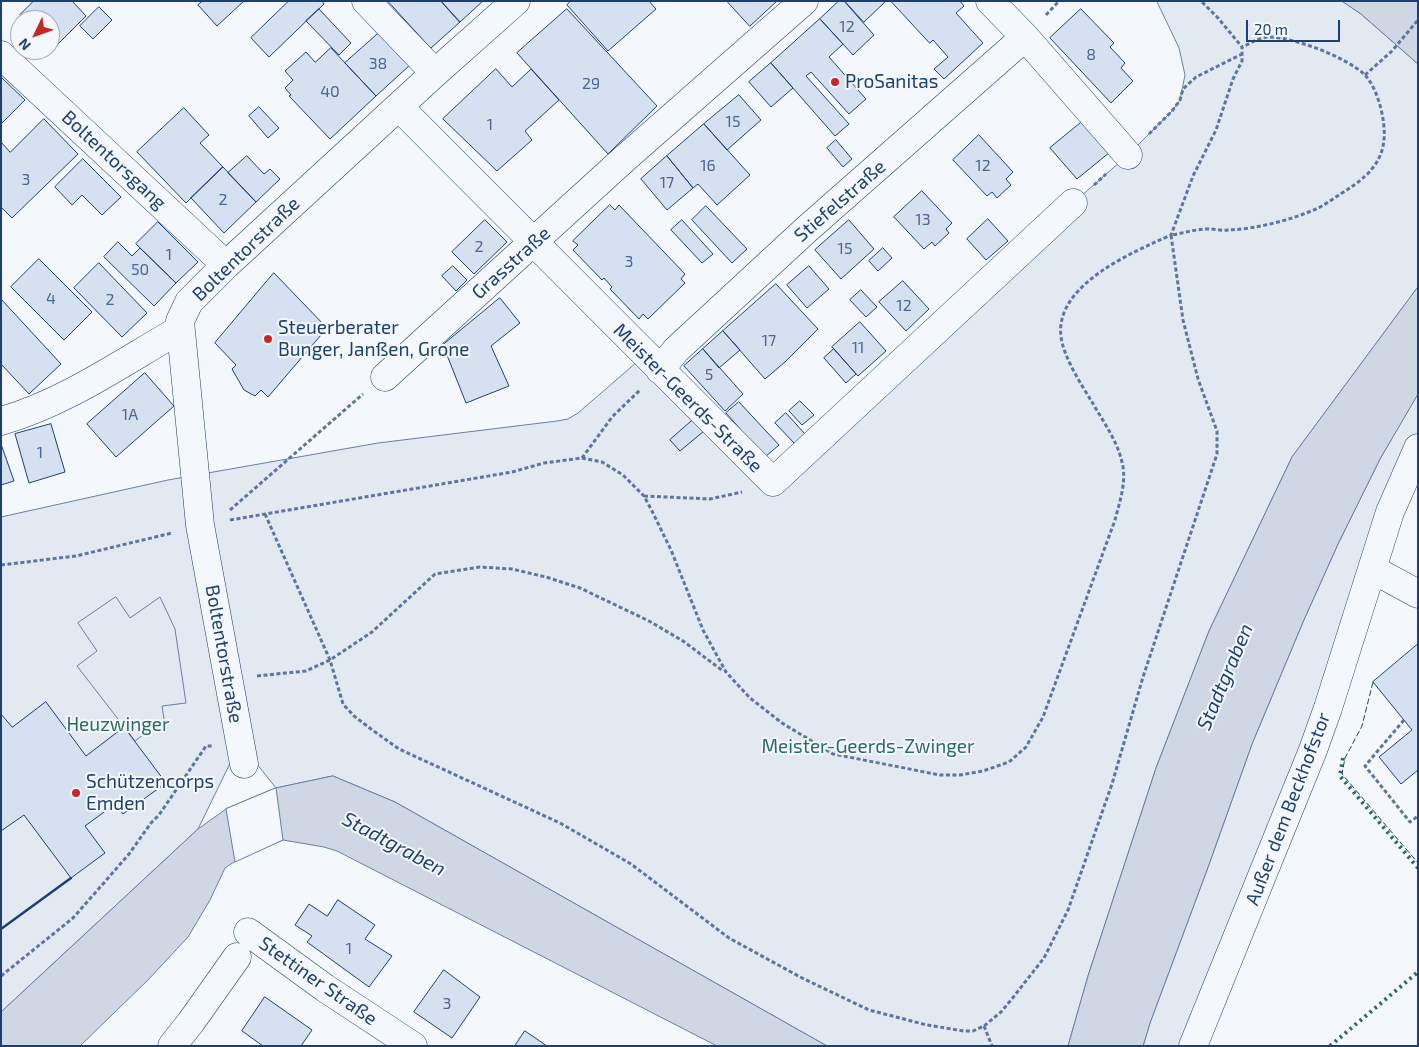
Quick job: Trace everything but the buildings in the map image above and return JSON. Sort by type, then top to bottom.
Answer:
[{"type":"street","points":[[366,1],[435,73]]},
{"type":"street","name":"Boltentorstraße","points":[[242,753],[200,525],[180,321],[189,302],[226,265],[516,1]]},
{"type":"street","name":"Grasstraße","points":[[385,377],[631,154],[804,1]]},
{"type":"street","points":[[990,1],[1025,37],[1128,155]]},
{"type":"street","name":"Stiefelstraße","points":[[660,370],[676,350],[807,229],[1025,37]]},
{"type":"street","name":"Boltentorsgang","points":[[1,55],[226,265]]},
{"type":"street","name":"Meister-Geerds-Straße","points":[[399,107],[773,482],[1074,203]]},
{"type":"street","points":[[1,421],[16,417],[89,384],[180,330]]},
{"type":"street","name":"Außer dem Beckhofstor","points":[[1193,1046],[1313,750],[1390,512],[1418,448]]},
{"type":"street","points":[[1372,569],[1418,594]]},
{"type":"street","name":"Stettiner Straße","points":[[248,932],[325,988],[413,1046]]},
{"type":"street","points":[[172,1046],[237,957]]},
{"type":"path","points":[[265,514],[330,660],[343,704],[354,716],[399,749],[560,823],[631,864],[729,938],[802,978],[869,1010],[927,1025],[964,1031],[973,1031],[984,1026],[1001,1012],[1044,958],[1068,910],[1112,784],[1143,677],[1217,454],[1217,431],[1198,379],[1184,320],[1171,235],[1194,176],[1216,130],[1233,79],[1242,61],[1242,47],[1201,1]]},
{"type":"path","points":[[1364,75],[1392,51],[1418,20]]},
{"type":"path","points":[[228,679],[306,671],[330,660],[372,632],[435,574],[480,566],[512,569],[580,588],[649,621],[726,672],[750,698],[782,723],[833,754],[940,775],[960,775],[1002,765],[1026,747],[1043,716],[1115,520],[1122,485],[1123,469],[1118,449],[1082,385],[1065,350],[1061,337],[1062,321],[1072,296],[1092,279],[1129,255],[1171,235],[1200,230],[1228,230],[1262,226],[1317,208],[1361,180],[1380,159],[1384,145],[1384,121],[1378,99],[1364,75],[1348,63],[1324,51],[1286,40],[1269,37],[1259,39],[1242,47]]},
{"type":"path","points":[[1074,203],[1128,155],[1172,111],[1180,100],[1183,89],[1196,77],[1242,54]]},
{"type":"path","points":[[582,458],[612,417],[660,370]]},
{"type":"path","points":[[223,515],[347,406],[385,377]]},
{"type":"path","points":[[225,520],[512,472],[544,463],[582,458],[602,462],[612,467],[644,496],[671,550],[703,630],[726,672]]},
{"type":"path","points":[[644,496],[710,499],[734,495],[773,482]]},
{"type":"path","points":[[1,565],[76,556],[180,531]]},
{"type":"path","points":[[1404,720],[1365,766],[1410,822],[1418,816]]},
{"type":"path","points":[[1,976],[73,918],[129,854],[159,815],[206,746],[242,753]]},
{"type":"path","points":[[984,1026],[992,1046]]},
{"type":"green space","name":"Meister-Geerds-Zwinger","points":[[1157,1],[1342,1],[1361,14],[1418,64],[1418,287],[1292,457],[1209,631],[1156,768],[1088,976],[1068,1046],[827,1046],[395,802],[333,776],[276,788],[240,743],[198,829],[1,1012],[1,517],[168,480],[378,443],[568,419],[578,413],[645,355],[773,482],[1073,203],[1128,155],[1172,111],[1180,100],[1185,75],[1179,48]]},
{"type":"green space","points":[[1418,394],[1418,448],[1193,1046],[1143,1046],[1252,744],[1303,622],[1338,544],[1380,459]]},
{"type":"shaded area","points":[[116,597],[130,618],[160,597],[175,629],[186,703],[162,706],[164,719],[135,741],[77,666],[97,651],[78,623]]},
{"type":"water","points":[[1342,1],[1418,1],[1418,64],[1361,14]]},
{"type":"water","name":"Stadtgraben","points":[[1418,287],[1418,394],[1380,459],[1338,544],[1303,622],[1252,744],[1143,1046],[1068,1046],[1088,976],[1156,768],[1209,631],[1292,457]]},
{"type":"water","name":"Stadtgraben","points":[[333,776],[395,802],[827,1046],[717,1046],[337,851],[283,840],[240,858],[225,868],[210,900],[188,937],[148,980],[80,1046],[1,1046],[1,1012],[198,829],[226,809],[276,788]]},
{"type":"pier","points":[[276,788],[283,840],[235,862],[226,809]]},
{"type":"hedge","points":[[1343,758],[1340,776],[1418,868]]},
{"type":"hedge","points":[[1330,1046],[1418,972]]},
{"type":"fence","points":[[1373,682],[1362,726],[1345,758],[1342,774],[1418,863]]},
{"type":"wall","points":[[1,929],[71,878]]},
{"type":"place","name":"ProSanitas","points":[[835,82]]},
{"type":"place","name":"Steuerberater Bunger, Janßen, Grone","points":[[268,339]]},
{"type":"place","name":"Schützencorps Emden","points":[[76,793]]},
{"type":"park label","name":"Heuzwinger","points":[[118,725]]}]
